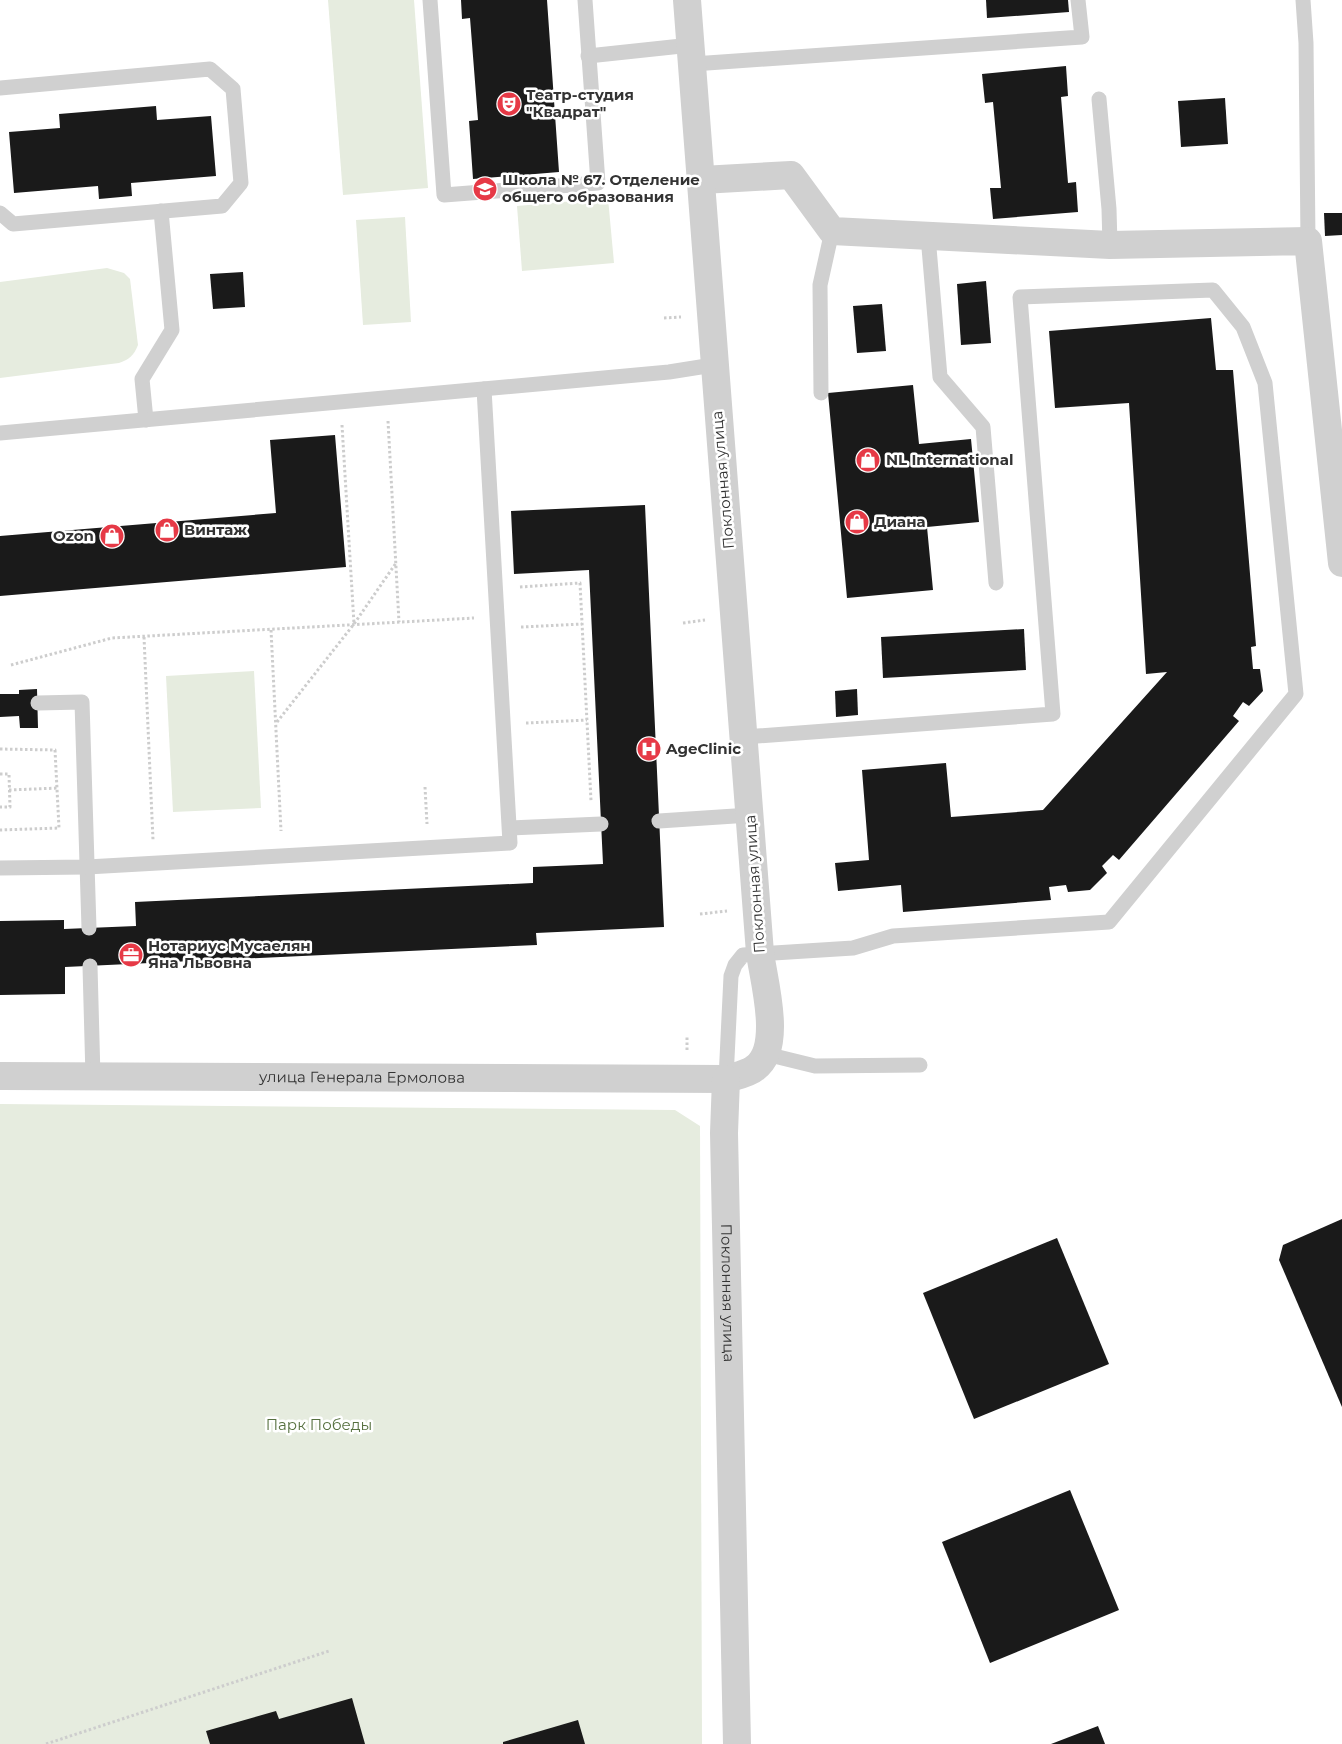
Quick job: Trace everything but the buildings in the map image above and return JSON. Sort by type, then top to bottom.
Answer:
[{"type":"street","name":"Поклонная улица","points":[[687,0],[692,54],[692,188],[713,365],[760,953],[771,1036],[766,1054]]},
{"type":"street","points":[[692,188],[791,175],[832,231],[1110,245],[1308,241],[1342,564]]},
{"type":"street","points":[[726,1079],[755,1068],[766,1054]]},
{"type":"street","name":"улица Генерала Ермолова","points":[[0,1076],[726,1079]]},
{"type":"street","name":"Поклонная улица","points":[[726,1079],[724,1133],[737,1744]]},
{"type":"lane","points":[[430,0],[444,194],[598,183],[584,0]]},
{"type":"lane","points":[[588,56],[692,54],[1082,37],[1078,0]]},
{"type":"lane","points":[[1302,0],[1306,43],[1308,241]]},
{"type":"lane","points":[[0,88],[210,69],[233,89],[241,183],[222,206],[13,224],[0,212]]},
{"type":"lane","points":[[1099,99],[1109,209],[1110,245]]},
{"type":"lane","points":[[146,420],[142,379],[172,330],[161,211]]},
{"type":"lane","points":[[821,393],[820,284],[832,231]]},
{"type":"lane","points":[[928,236],[940,377],[983,427],[996,583]]},
{"type":"lane","points":[[726,1079],[731,976],[735,964],[743,955],[853,948],[893,936],[1108,922],[1296,694],[1265,383],[1243,327],[1213,290],[1020,297],[1053,714],[794,735],[744,737]]},
{"type":"lane","points":[[0,433],[669,372],[713,365]]},
{"type":"lane","points":[[0,868],[87,867],[510,844],[484,389]]},
{"type":"lane","points":[[38,703],[82,702],[89,928]]},
{"type":"lane","points":[[660,821],[750,815]]},
{"type":"lane","points":[[510,828],[596,824]]},
{"type":"lane","points":[[90,966],[93,1077]]},
{"type":"lane","points":[[766,1054],[815,1066],[920,1065]]},
{"type":"path","points":[[657,200],[692,188]]},
{"type":"path","points":[[664,318],[691,316]]},
{"type":"path","points":[[387,397],[399,622]]},
{"type":"path","points":[[340,402],[354,624]]},
{"type":"path","points":[[276,722],[354,624],[396,563]]},
{"type":"path","points":[[496,588],[580,583],[587,720],[596,824]]},
{"type":"path","points":[[11,665],[112,638],[483,618]]},
{"type":"path","points":[[683,623],[714,619]]},
{"type":"path","points":[[498,628],[582,624]]},
{"type":"path","points":[[271,630],[282,856]]},
{"type":"path","points":[[144,636],[154,863]]},
{"type":"path","points":[[503,724],[587,720]]},
{"type":"path","points":[[0,749],[56,750],[59,828],[0,830]]},
{"type":"path","points":[[0,774],[8,774],[10,807],[0,807]]},
{"type":"path","points":[[9,790],[85,786]]},
{"type":"path","points":[[425,787],[427,815]]},
{"type":"path","points":[[700,914],[737,910]]},
{"type":"path","points":[[46,1744],[329,1652]]},
{"type":"green space","points":[[328,0],[414,0],[428,188],[343,195]]},
{"type":"green space","points":[[608,198],[614,263],[522,271],[517,206]]},
{"type":"green space","points":[[405,217],[411,322],[363,325],[356,220]]},
{"type":"green space","points":[[107,268],[124,273],[130,279],[138,345],[131,356],[119,363],[0,378],[0,282]]},
{"type":"green space","points":[[254,671],[261,808],[173,812],[166,676]]},
{"type":"green space","name":"Парк Победы","points":[[0,1104],[675,1110],[700,1126],[702,1744],[0,1744]]},
{"type":"place","name":"Театр-студия \"Квадрат\"","points":[[509,104]]},
{"type":"place","name":"Школа № 67. Отделение общего образования","points":[[485,189]]},
{"type":"place","name":"NL International","points":[[868,460]]},
{"type":"place","name":"Диана","points":[[857,522]]},
{"type":"place","name":"Винтаж","points":[[167,530]]},
{"type":"place","name":"Ozon","points":[[112,536]]},
{"type":"place","name":"AgeClinic","points":[[649,749]]},
{"type":"place","name":"Нотариус Мусаелян Яна Львовна","points":[[131,955]]}]
